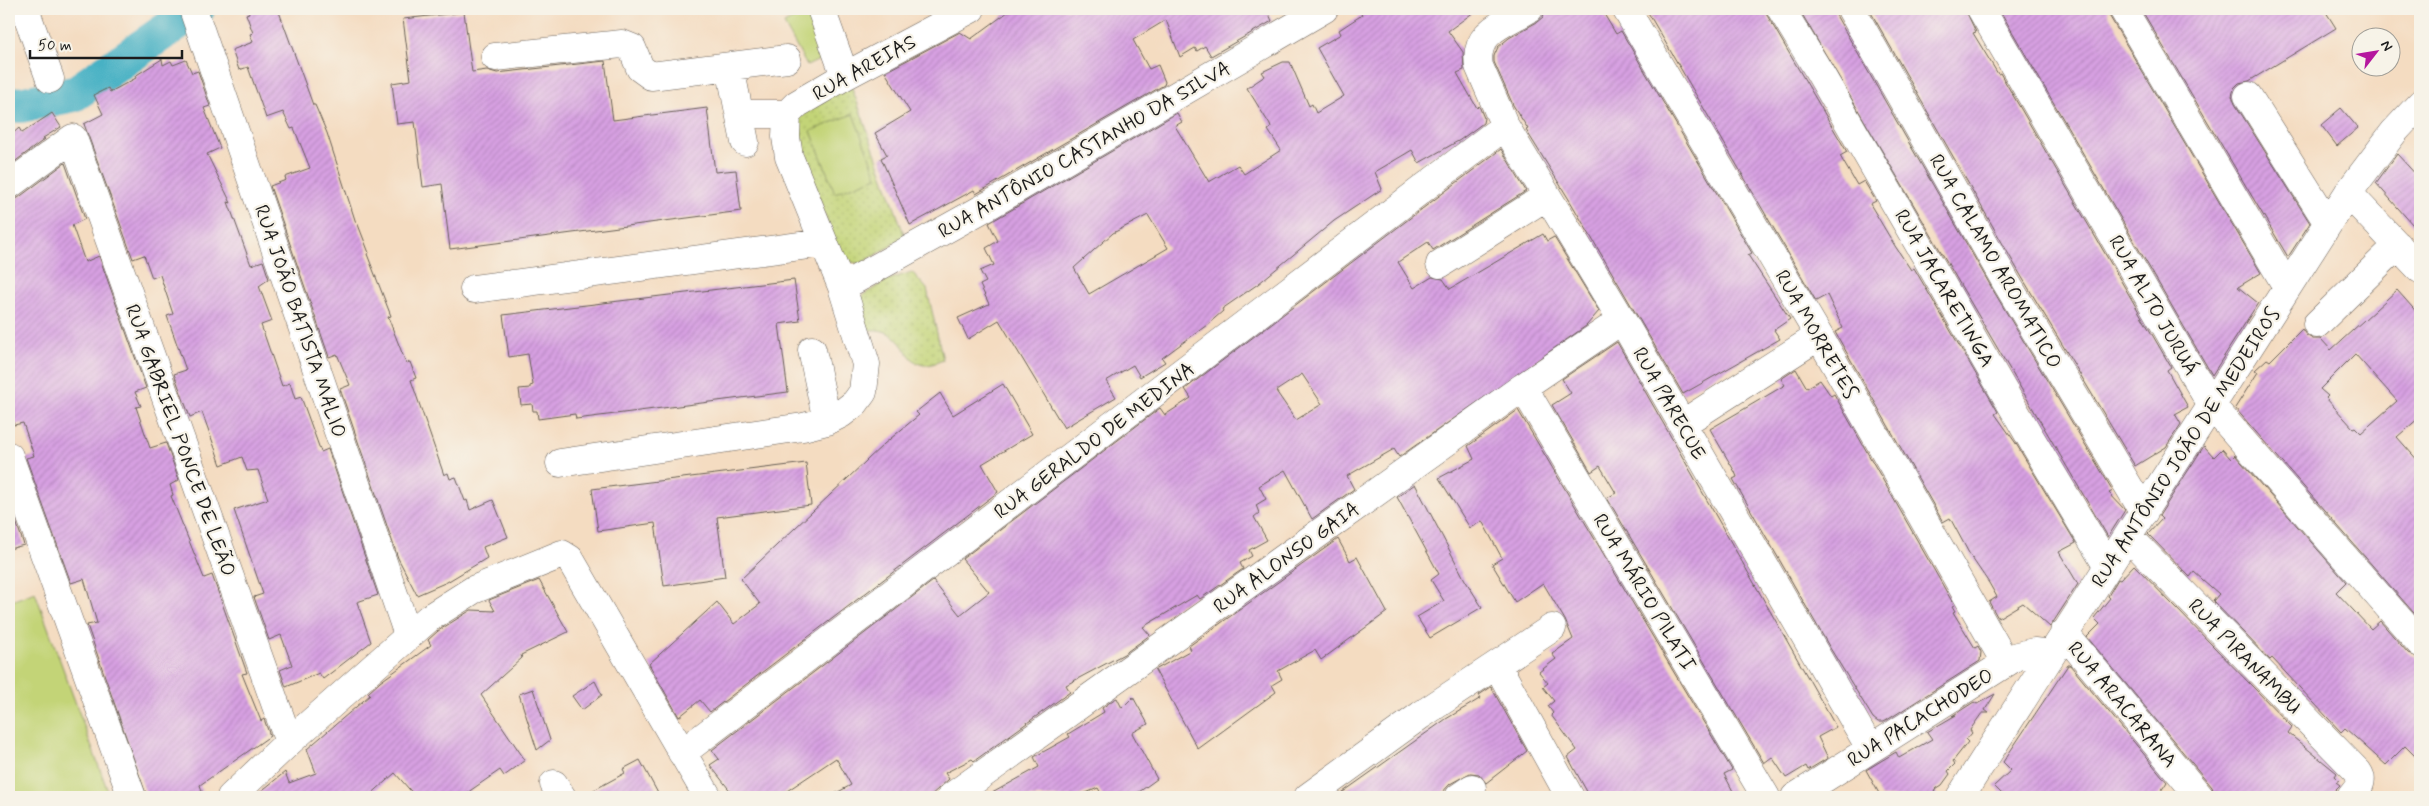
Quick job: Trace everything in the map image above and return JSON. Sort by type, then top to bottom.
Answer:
[{"type":"street","points":[[25,9],[50,79]]},
{"type":"street","points":[[821,9],[845,76]]},
{"type":"street","name":"RUA AREIAS","points":[[787,114],[797,104],[845,76],[970,9]]},
{"type":"street","name":"RUA ANTÔNIO CASTANHO DA SILVA","points":[[842,287],[991,204],[1324,9]]},
{"type":"street","name":"RUA PARECUE","points":[[1529,9],[1484,36],[1478,46],[1479,66],[1505,126],[1622,320],[1870,748]]},
{"type":"street","name":"RUA MORRETES","points":[[1626,9],[1819,336],[2005,662]]},
{"type":"street","name":"RUA JACARETINGA","points":[[1781,9],[1818,68],[2030,437],[2108,567]]},
{"type":"street","name":"RUA CALAMO AROMATICO","points":[[1851,9],[2010,290],[2144,512]]},
{"type":"street","name":"RUA ALTO JURUÁ","points":[[1982,9],[2212,406],[2420,643]]},
{"type":"street","points":[[2123,9],[2287,287]]},
{"type":"street","name":"RUA JOÃO BATISTA MALIO","points":[[197,20],[408,635]]},
{"type":"street","points":[[495,56],[622,44],[632,48],[640,68],[651,76],[730,68],[787,59]]},
{"type":"street","points":[[730,68],[746,142]]},
{"type":"street","points":[[2248,96],[2328,223]]},
{"type":"street","name":"RUA ANTÔNIO JOÃO DE MEDEIROS","points":[[1960,797],[2328,223],[2394,132],[2420,104]]},
{"type":"street","points":[[560,463],[803,428],[827,421],[841,414],[855,403],[862,392],[866,376],[866,364],[842,287],[790,158],[785,130],[787,114],[740,114]]},
{"type":"street","name":"RUA GERALDO DE MEDINA","points":[[682,753],[1505,126]]},
{"type":"street","name":"RUA GABRIEL PONCE DE LEÃO","points":[[9,185],[72,135],[289,742]]},
{"type":"street","points":[[2348,194],[2420,269]]},
{"type":"street","points":[[1440,264],[1547,196]]},
{"type":"street","points":[[474,289],[823,243]]},
{"type":"street","points":[[2317,324],[2398,245]]},
{"type":"street","name":"RUA ALONSO GAIA","points":[[951,797],[1523,387],[1622,320]]},
{"type":"street","points":[[1682,424],[1819,336]]},
{"type":"street","points":[[812,350],[827,421]]},
{"type":"street","name":"RUA MÁRIO PILATI","points":[[1523,387],[1766,797]]},
{"type":"street","points":[[9,456],[132,797]]},
{"type":"street","name":"RUA PIRANAMBU","points":[[2128,536],[2356,787]]},
{"type":"street","points":[[231,797],[408,635],[451,602],[473,590],[559,554],[565,555],[570,559],[708,797]]},
{"type":"street","points":[[1308,797],[1421,715],[1552,628]]},
{"type":"street","name":"RUA PACACHODEO","points":[[1795,797],[2005,662],[2024,653],[2058,644]]},
{"type":"street","name":"RUA ARACARANA","points":[[2058,644],[2200,797]]},
{"type":"street","points":[[1497,665],[1570,797]]},
{"type":"green space","points":[[810,10],[833,53],[807,66],[784,24]]},
{"type":"green space","points":[[851,85],[905,237],[861,264],[846,261],[837,251],[797,133],[797,116]]},
{"type":"green space","points":[[853,114],[877,177],[835,193],[811,131]]},
{"type":"green space","points":[[912,272],[927,289],[943,360],[928,365],[920,364],[914,360],[898,340],[890,334],[881,330],[869,330],[858,311],[863,295],[888,280]]},
{"type":"green space","points":[[35,592],[110,797],[9,797],[9,602]]},
{"type":"building","points":[[248,9],[278,9],[313,105],[315,105],[327,133],[356,223],[369,253],[367,254],[391,316],[388,317],[406,363],[410,362],[416,378],[411,380],[444,475],[448,473],[450,479],[456,477],[470,510],[493,500],[508,537],[483,547],[487,558],[447,582],[417,595],[398,558],[340,389],[350,385],[337,354],[329,357],[270,186],[286,180],[285,177],[310,168],[294,128],[291,129],[283,112],[266,118],[248,67],[239,70],[232,50],[253,42],[250,34],[253,33],[246,14],[249,13]]},
{"type":"building","points":[[1012,9],[1267,9],[1272,21],[1211,56],[1205,46],[1197,51],[1195,48],[1180,57],[1166,20],[1133,40],[1149,69],[1158,65],[1165,82],[1164,85],[976,194],[974,190],[910,225],[881,158],[887,155],[875,133],[910,112],[885,72],[960,32],[971,39]]},
{"type":"building","points":[[1358,9],[1478,9],[1448,31],[1463,52],[1464,70],[1457,73],[1477,108],[1479,106],[1484,118],[1483,123],[1460,140],[1419,163],[1412,150],[1375,172],[1382,189],[1334,221],[1258,284],[1222,309],[1223,311],[1207,325],[1162,358],[1165,362],[1140,377],[1133,365],[1106,381],[1116,397],[1064,428],[999,320],[968,339],[958,318],[989,304],[980,285],[986,282],[980,271],[994,265],[986,248],[998,241],[989,223],[1177,113],[1182,122],[1175,126],[1209,182],[1238,165],[1244,174],[1281,150],[1268,130],[1271,128],[1270,125],[1247,88],[1265,76],[1262,72],[1283,62],[1290,62],[1309,106],[1312,104],[1316,113],[1344,96],[1317,48],[1341,34],[1339,30],[1362,15]],"holes":[[[1148,215],[1168,248],[1089,294],[1074,268],[1113,233]]]},
{"type":"building","points":[[1545,9],[1601,9],[1616,34],[1621,31],[1752,253],[1748,255],[1790,319],[1774,330],[1780,339],[1683,394],[1570,201],[1526,130],[1528,129],[1513,105],[1494,62],[1494,56],[1498,47],[1509,38],[1537,22],[1543,17]]},
{"type":"building","points":[[1646,9],[1765,9],[1847,152],[1840,156],[1857,185],[1864,181],[1876,201],[1870,204],[1911,270],[1914,268],[1998,412],[1995,414],[2015,442],[2076,543],[2059,552],[2078,584],[2050,627],[2023,603],[1998,618],[1989,602],[1997,597],[1970,555],[1950,518],[1943,522],[1835,332],[1843,328],[1827,295],[1816,301]]},
{"type":"building","points":[[1799,9],[1835,9],[1837,17],[1993,290],[2113,491],[2109,493],[2125,510],[2108,537]]},
{"type":"building","points":[[1869,9],[1965,9],[1976,32],[1973,33],[1998,74],[2000,73],[2171,367],[2167,370],[2188,407],[2175,414],[2181,424],[2166,447],[2135,466],[2020,274]]},
{"type":"building","points":[[1999,9],[2107,9],[2261,273],[2238,287],[2258,303],[2212,375]]},
{"type":"building","points":[[2141,9],[2324,9],[2336,28],[2249,81],[2239,83],[2234,88],[2232,96],[2235,104],[2310,223],[2288,257]]},
{"type":"building","points":[[464,12],[472,72],[487,70],[497,73],[605,61],[613,120],[707,108],[715,172],[736,170],[741,211],[450,249],[442,184],[423,187],[415,122],[397,124],[392,83],[411,80],[403,19]]},
{"type":"building","points":[[162,59],[163,65],[171,61],[173,65],[186,60],[192,73],[198,71],[210,106],[204,108],[220,148],[207,154],[231,203],[228,202],[251,265],[263,261],[269,279],[259,286],[272,321],[261,325],[282,386],[290,383],[295,399],[301,397],[321,452],[328,449],[378,595],[357,602],[371,642],[323,679],[319,673],[286,687],[280,670],[292,665],[281,635],[269,640],[254,597],[263,594],[234,510],[268,499],[258,470],[247,471],[242,457],[221,465],[202,412],[190,417],[174,374],[186,370],[167,316],[173,314],[160,275],[152,278],[144,255],[133,259],[84,124],[103,114],[94,95],[108,88],[110,92],[136,78],[135,76]]},
{"type":"building","points":[[2341,108],[2358,128],[2337,146],[2321,125]]},
{"type":"building","points":[[52,113],[61,127],[43,138],[45,139],[9,166],[9,137],[19,128],[22,133]]},
{"type":"building","points":[[1501,149],[1526,191],[1433,250],[1428,242],[1398,262],[1414,288],[1432,277],[1443,279],[1450,289],[1543,234],[1547,241],[1554,237],[1599,311],[1586,326],[1399,457],[1394,449],[1347,476],[1354,489],[1312,519],[1285,470],[1259,486],[1266,499],[1256,505],[1259,513],[1254,517],[1267,540],[1249,550],[1252,556],[1240,563],[1243,569],[1200,599],[1197,595],[1143,627],[1150,635],[1124,654],[1066,685],[1070,692],[974,761],[972,759],[945,773],[949,779],[929,797],[829,797],[851,785],[836,758],[778,797],[735,797],[710,765],[719,759],[712,750],[933,581],[960,615],[989,592],[962,559],[1160,408],[1165,415],[1191,398],[1185,389]],"holes":[[[1302,374],[1322,404],[1296,420],[1276,391]]]},
{"type":"building","points":[[2397,154],[2420,179],[2420,233],[2376,183]]},
{"type":"building","points":[[65,163],[85,219],[72,225],[85,262],[99,256],[146,388],[135,392],[141,406],[136,407],[150,448],[166,443],[179,480],[170,485],[173,495],[171,496],[204,578],[212,575],[247,673],[242,674],[261,721],[264,719],[270,736],[200,785],[202,791],[193,797],[147,797],[87,625],[97,623],[84,579],[71,583],[26,458],[34,456],[23,423],[14,425],[9,410],[9,200],[18,198]]},
{"type":"building","points":[[794,280],[800,321],[779,324],[788,392],[576,419],[575,414],[538,419],[537,411],[533,411],[532,404],[521,405],[519,389],[530,388],[533,385],[528,354],[509,357],[503,315]]},
{"type":"building","points":[[2397,290],[2420,316],[2420,417],[2397,437],[2420,463],[2420,620],[2235,408],[2258,372],[2255,370],[2267,359],[2270,361],[2302,329],[2306,335],[2313,339],[2321,339],[2331,350]],"holes":[[[2355,354],[2397,401],[2361,433],[2355,427],[2353,428],[2326,398],[2328,396],[2320,389]]]},
{"type":"building","points":[[1617,342],[1836,727],[1818,737],[1828,758],[1808,770],[1806,766],[1786,778],[1772,757],[1764,763],[1607,498],[1616,493],[1600,466],[1591,472],[1552,405],[1571,393],[1562,379]]},
{"type":"building","points":[[1796,369],[1807,388],[1820,380],[1831,396],[1834,394],[1954,605],[1952,606],[1955,611],[1953,612],[1975,648],[1978,646],[1981,652],[1980,661],[1884,722],[1878,722],[1873,718],[1830,648],[1733,479],[1737,477],[1735,472],[1710,429],[1785,385],[1781,379]]},
{"type":"building","points":[[1003,384],[1032,434],[982,464],[998,492],[710,712],[700,700],[679,717],[649,664],[717,602],[734,624],[760,604],[741,579],[884,444],[919,415],[916,412],[940,393],[953,415]]},
{"type":"building","points":[[1518,410],[1732,770],[1724,774],[1736,797],[1634,797],[1628,795],[1608,797],[1604,793],[1596,797],[1590,797],[1568,757],[1577,750],[1551,715],[1553,713],[1548,706],[1554,701],[1543,687],[1548,683],[1539,672],[1556,659],[1552,654],[1573,639],[1565,620],[1543,583],[1515,602],[1492,564],[1502,558],[1482,521],[1470,528],[1439,478],[1474,459],[1468,446]]},
{"type":"building","points":[[2204,446],[2214,457],[2222,449],[2231,459],[2235,455],[2346,582],[2336,592],[2371,629],[2380,621],[2408,653],[2420,658],[2420,761],[2405,746],[2386,765],[2345,728],[2341,732],[2272,658],[2270,660],[2213,601],[2219,594],[2194,572],[2190,577],[2148,534],[2162,519],[2159,516]]},
{"type":"building","points":[[806,463],[811,505],[717,517],[725,577],[664,586],[655,523],[598,531],[592,489]]},
{"type":"building","points":[[1415,484],[1465,580],[1482,607],[1430,638],[1417,617],[1444,601],[1431,580],[1439,574],[1397,497]]},
{"type":"building","points":[[9,501],[24,545],[9,549]]},
{"type":"building","points":[[1338,539],[1350,561],[1357,557],[1387,612],[1321,660],[1315,650],[1278,671],[1282,679],[1272,685],[1276,692],[1198,749],[1155,670],[1191,650],[1189,646]]},
{"type":"building","points":[[2134,565],[2292,727],[2288,733],[2337,773],[2335,776],[2339,780],[2336,782],[2340,785],[2328,797],[2215,797],[2212,787],[2087,637],[2100,624],[2094,618],[2110,598],[2108,596],[2118,579],[2120,580]]},
{"type":"building","points":[[539,580],[568,632],[521,655],[522,658],[481,695],[525,760],[511,771],[504,776],[500,770],[461,797],[416,797],[395,773],[368,797],[254,797],[285,772],[289,783],[316,773],[307,749],[370,695],[368,693],[380,682],[431,645],[428,640],[438,631],[471,610],[495,611],[489,600]]},
{"type":"building","points":[[2068,665],[2070,665],[2167,782],[2157,797],[2005,797],[1994,786],[2011,770],[2003,762]]},
{"type":"building","points":[[595,681],[602,695],[582,710],[572,696]]},
{"type":"building","points":[[1491,687],[1527,751],[1486,783],[1479,774],[1470,773],[1450,784],[1438,797],[1336,797],[1446,719],[1481,698],[1479,695]]},
{"type":"building","points":[[533,689],[550,740],[537,750],[519,694]]},
{"type":"building","points":[[1995,694],[1985,710],[1989,713],[1982,713],[1970,730],[1972,733],[1966,740],[1968,742],[1953,761],[1955,764],[1948,771],[1950,774],[1942,785],[1934,790],[1938,797],[1881,797],[1866,770],[1896,752],[1899,758],[1932,739],[1927,732],[1974,702],[1977,704]]},
{"type":"building","points":[[1133,697],[1148,724],[1132,733],[1157,779],[1132,797],[1103,797],[1098,788],[1076,797],[985,797],[1039,767],[1034,757],[1070,737],[1068,734],[1104,712],[1102,708],[1113,700],[1117,698],[1122,708]]},
{"type":"building","points":[[640,760],[660,797],[581,797],[625,773],[623,769]]},
{"type":"waterway","points":[[9,104],[20,105],[74,94],[197,9]]}]
